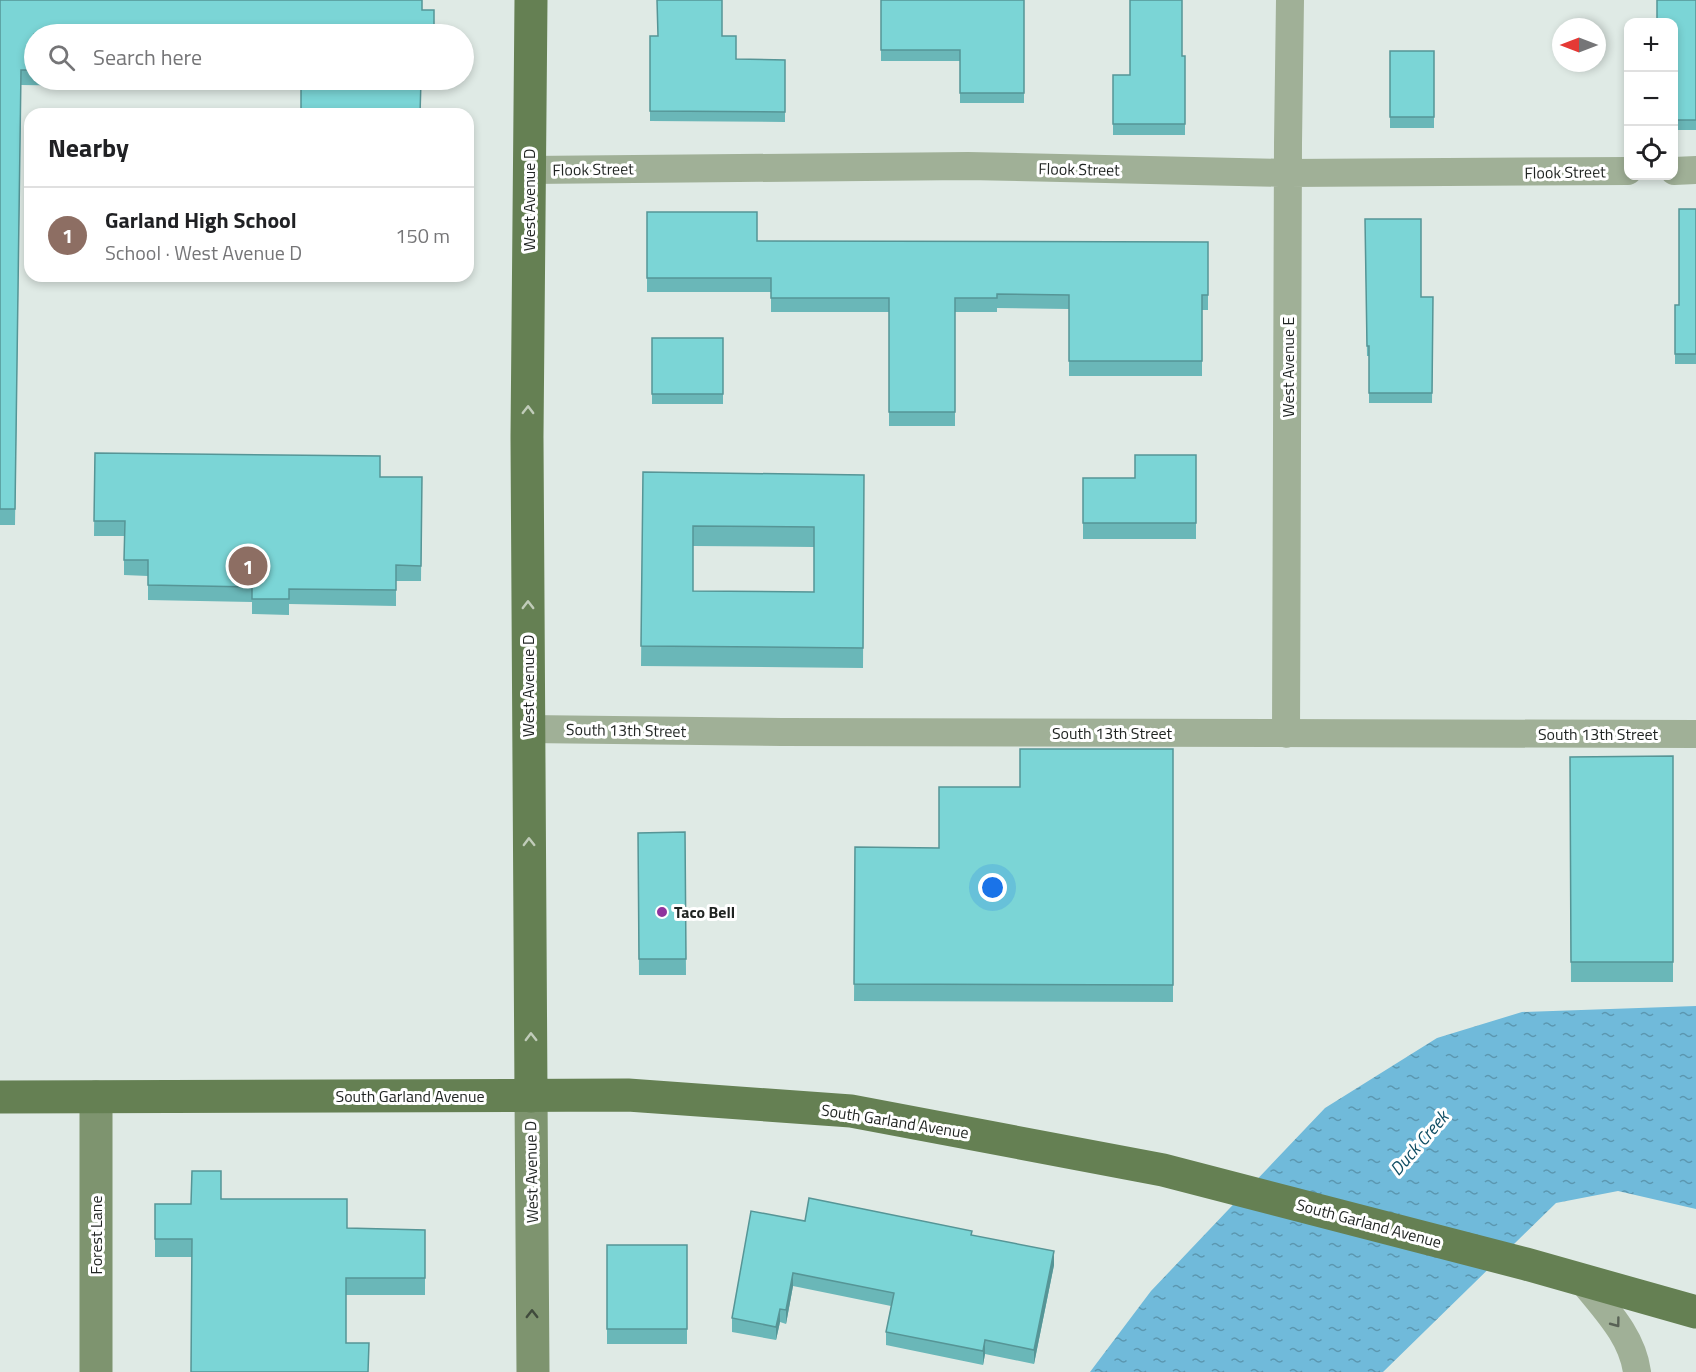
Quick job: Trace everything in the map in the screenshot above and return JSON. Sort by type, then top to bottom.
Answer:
[{"type":"main road","name":"West Avenue D","points":[[531,0],[527,437],[532,1372]]},
{"type":"main road","name":"South Garland Avenue","points":[[0,1097],[628,1095],[851,1111],[1163,1170],[1526,1264],[1696,1312]]},
{"type":"main road","name":"Forest Lane","points":[[96,1098],[96,1372]]},
{"type":"street","name":"West Avenue E","points":[[1286,734],[1290,0]]},
{"type":"street","name":"Flook Street","points":[[530,170],[968,166],[1288,173],[1624,171]]},
{"type":"street","points":[[1678,171],[1696,171]]},
{"type":"street","name":"South 13th Street","points":[[528,729],[782,732],[1696,734]]},
{"type":"street","points":[[1582,1280],[1621,1328],[1637,1372]]},
{"type":"water","name":"Duck Creek","points":[[1696,1006],[1696,1209],[1618,1191],[1556,1203],[1383,1372],[1090,1372],[1151,1291],[1325,1108],[1437,1038],[1522,1012]]},
{"type":"building","points":[[0,0],[422,0],[422,10],[434,10],[434,24],[24,24],[24,70],[21,70],[15,509],[0,509]]},
{"type":"building","points":[[657,0],[722,0],[722,36],[736,36],[736,59],[785,60],[785,112],[650,111],[650,36],[658,36]]},
{"type":"building","points":[[881,0],[1024,0],[1024,93],[960,93],[960,50],[881,50]]},
{"type":"building","points":[[1130,0],[1182,0],[1185,124],[1113,124],[1113,75],[1130,75]]},
{"type":"building","points":[[1657,0],[1696,0],[1696,120],[1678,120],[1678,18],[1657,18]]},
{"type":"building","points":[[1390,51],[1434,51],[1434,117],[1390,117]]},
{"type":"building","points":[[301,90],[421,90],[420,108],[301,108]]},
{"type":"building","points":[[1679,209],[1696,209],[1696,354],[1675,354],[1675,305],[1679,305]]},
{"type":"building","points":[[647,212],[757,212],[757,241],[1208,242],[1208,295],[1202,295],[1202,361],[1069,361],[1069,295],[997,294],[997,298],[955,298],[955,412],[889,412],[889,298],[771,298],[771,278],[647,278]]},
{"type":"building","points":[[1365,219],[1421,219],[1421,297],[1433,297],[1432,393],[1369,393]]},
{"type":"building","points":[[652,338],[723,338],[723,394],[652,394]]},
{"type":"building","points":[[95,453],[380,456],[380,477],[422,477],[421,566],[396,565],[396,590],[289,589],[289,599],[252,599],[252,587],[148,585],[148,560],[124,560],[125,521],[94,521]]},
{"type":"building","points":[[1135,455],[1196,455],[1196,523],[1083,523],[1083,478],[1135,478]]},
{"type":"building","points":[[643,472],[864,475],[863,648],[641,646]],"holes":[[[693,526],[814,527],[814,592],[693,591]]]},
{"type":"building","points":[[1020,749],[1173,749],[1173,985],[854,984],[855,847],[939,848],[939,787],[1020,787]]},
{"type":"building","points":[[1673,756],[1673,962],[1571,962],[1570,757]]},
{"type":"building","name":"Taco Bell","points":[[685,832],[686,959],[639,959],[638,833]]},
{"type":"building","points":[[192,1171],[221,1171],[221,1199],[347,1199],[347,1228],[425,1230],[425,1278],[346,1278],[346,1343],[369,1343],[368,1372],[191,1372],[192,1239],[155,1239],[155,1204],[191,1204]]},
{"type":"building","points":[[809,1198],[972,1231],[971,1235],[1054,1251],[1034,1350],[985,1340],[983,1351],[886,1332],[894,1293],[793,1273],[786,1310],[780,1309],[776,1327],[732,1318],[751,1211],[805,1221]]},
{"type":"building","points":[[607,1245],[687,1245],[687,1329],[607,1329]]},
{"type":"place","name":"Garland High School","points":[[248,566]]},
{"type":"place","name":"Taco Bell","points":[[662,912]]}]
